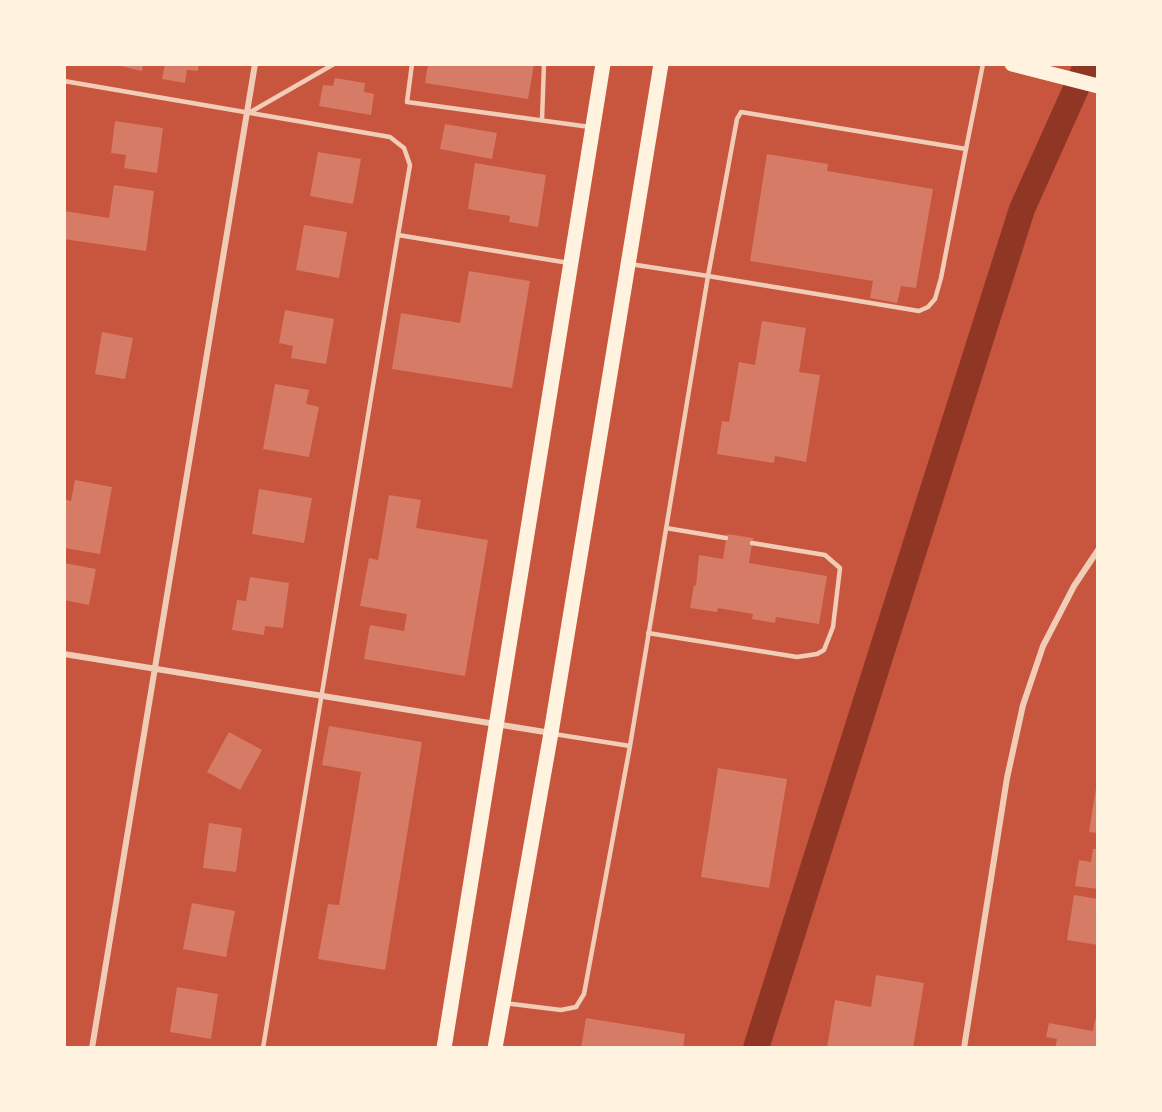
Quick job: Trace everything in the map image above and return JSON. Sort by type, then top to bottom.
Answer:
[{"type":"main road","points":[[444,1047],[603,64]]},
{"type":"main road","points":[[495,1047],[551,733],[661,64]]},
{"type":"main road","points":[[1012,64],[1098,86]]},
{"type":"street","points":[[92,1047],[255,64]]},
{"type":"street","points":[[964,1047],[1007,778],[1023,705],[1043,646],[1074,586],[1098,550]]},
{"type":"street","points":[[64,654],[551,733]]},
{"type":"lane","points":[[247,114],[334,64]]},
{"type":"lane","points":[[412,64],[407,102],[593,127]]},
{"type":"lane","points":[[542,120],[544,64]]},
{"type":"lane","points":[[627,264],[920,311],[928,307],[935,299],[941,278],[982,64]]},
{"type":"lane","points":[[64,81],[383,136],[400,144],[407,153],[410,165],[369,397],[323,695],[263,1047]]},
{"type":"lane","points":[[502,1003],[561,1010],[576,1007],[584,994],[630,746],[708,276],[737,119],[741,112],[966,149]]},
{"type":"lane","points":[[398,235],[571,263]]},
{"type":"lane","points":[[666,528],[726,538]]},
{"type":"lane","points":[[648,633],[797,657],[817,654],[824,650],[829,641],[840,568],[825,555],[753,543]]},
{"type":"lane","points":[[551,733],[630,746]]},
{"type":"building","points":[[112,64],[143,64],[142,71]]},
{"type":"building","points":[[165,64],[199,64],[198,71],[187,70],[185,83],[162,79]]},
{"type":"building","points":[[428,64],[534,64],[528,99],[425,83]]},
{"type":"building","points":[[335,78],[365,83],[364,92],[374,94],[371,115],[319,106],[323,85],[333,86]]},
{"type":"building","points":[[115,121],[163,128],[157,173],[124,168],[126,155],[111,153]]},
{"type":"building","points":[[445,124],[497,133],[492,159],[440,149]]},
{"type":"building","points":[[318,152],[361,159],[353,204],[310,196]]},
{"type":"building","points":[[767,154],[828,164],[827,171],[933,189],[916,288],[901,286],[897,303],[870,298],[873,281],[750,261]]},
{"type":"building","points":[[475,163],[546,175],[538,227],[509,222],[510,216],[468,209]]},
{"type":"building","points":[[114,185],[154,191],[146,251],[64,239],[64,211],[109,218]]},
{"type":"building","points":[[304,225],[347,232],[339,278],[296,270]]},
{"type":"building","points":[[469,271],[530,281],[512,388],[392,369],[401,313],[460,323]]},
{"type":"building","points":[[285,310],[334,319],[326,364],[291,358],[293,346],[279,343]]},
{"type":"building","points":[[762,321],[806,328],[799,372],[820,375],[806,462],[775,456],[774,463],[717,454],[722,421],[729,422],[739,362],[755,365]]},
{"type":"building","points":[[102,332],[133,338],[125,379],[95,374]]},
{"type":"building","points":[[275,384],[309,390],[306,404],[319,407],[309,457],[263,449]]},
{"type":"building","points":[[75,480],[112,487],[100,554],[64,548],[64,499],[71,501]]},
{"type":"building","points":[[259,489],[312,498],[304,543],[252,534]]},
{"type":"building","points":[[389,495],[421,500],[416,528],[488,540],[465,676],[364,659],[370,625],[404,631],[407,614],[360,606],[369,558],[378,560]]},
{"type":"building","points":[[727,534],[753,538],[749,563],[827,576],[819,624],[776,617],[775,623],[752,619],[753,614],[718,608],[717,612],[690,608],[694,585],[696,586],[699,555],[723,559]]},
{"type":"building","points":[[64,563],[96,569],[89,605],[64,600]]},
{"type":"building","points":[[250,577],[289,583],[283,628],[265,626],[264,635],[232,630],[237,600],[246,601]]},
{"type":"building","points":[[329,726],[422,742],[385,970],[318,959],[328,904],[339,905],[361,772],[322,765]]},
{"type":"building","points":[[229,732],[262,750],[240,790],[207,772]]},
{"type":"building","points":[[718,768],[787,779],[769,888],[701,877]]},
{"type":"building","points":[[1096,788],[1098,788],[1098,833],[1089,832]]},
{"type":"building","points":[[209,823],[242,828],[236,872],[203,868]]},
{"type":"building","points":[[1093,849],[1098,849],[1098,889],[1075,886],[1079,860],[1091,862]]},
{"type":"building","points":[[1074,895],[1098,899],[1098,945],[1067,940]]},
{"type":"building","points":[[192,903],[235,911],[226,957],[183,949]]},
{"type":"building","points":[[876,975],[924,983],[913,1048],[827,1048],[835,1000],[871,1007]]},
{"type":"building","points":[[177,987],[218,994],[211,1039],[170,1032]]},
{"type":"building","points":[[586,1018],[685,1034],[683,1048],[581,1048]]},
{"type":"building","points":[[1095,1019],[1098,1020],[1098,1048],[1055,1048],[1057,1039],[1046,1037],[1049,1023],[1093,1031]]},
{"type":"waterway","points":[[756,1048],[1022,209],[1087,64]]}]
